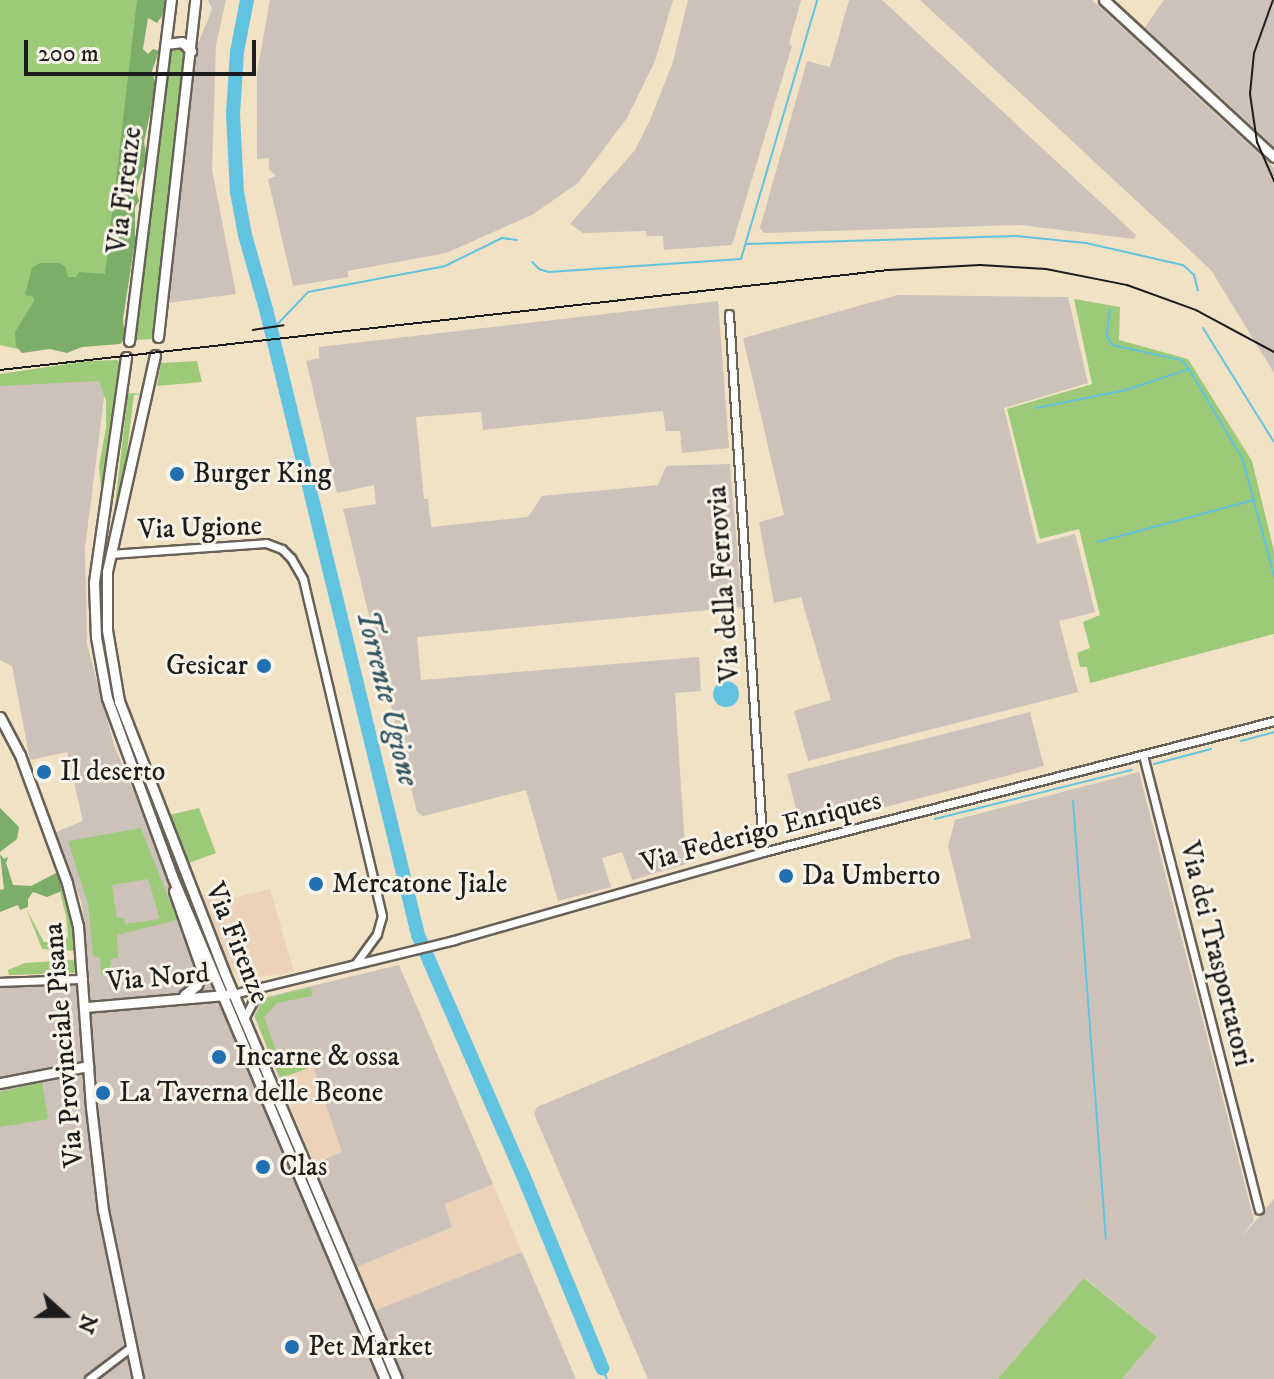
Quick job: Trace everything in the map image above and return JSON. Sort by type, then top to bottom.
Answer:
[{"type":"main road","name":"Via Firenze","points":[[129,341],[171,0]]},
{"type":"main road","points":[[1104,0],[1274,157]]},
{"type":"main road","name":"Via Firenze","points":[[158,337],[194,3]]},
{"type":"main road","points":[[166,44],[182,42],[191,51]]},
{"type":"main road","name":"Via Firenze","points":[[155,355],[110,554],[106,586],[107,630],[119,701],[228,995],[385,1379]]},
{"type":"main road","name":"Via Firenze","points":[[126,357],[94,583],[102,677],[120,740],[172,876],[228,995],[244,1019],[397,1379]]},
{"type":"main road","name":"Via Firenze","points":[[105,516],[110,554]]},
{"type":"main road","name":"Via Provinciale Pisana","points":[[0,717],[20,755],[67,883],[78,926],[88,1066],[105,1230],[138,1379]]},
{"type":"main road","name":"Via Firenze","points":[[172,876],[176,904],[202,971],[195,988],[178,997]]},
{"type":"main road","name":"Via Nord","points":[[86,1007],[228,995]]},
{"type":"main road","points":[[0,1083],[88,1066]]},
{"type":"street","name":"Via della Ferrovia","points":[[729,314],[763,852]]},
{"type":"street","name":"Via Ugione","points":[[110,554],[266,543],[282,549],[291,558],[303,579],[382,916],[377,934],[354,965]]},
{"type":"street","name":"Via Federigo Enriques","points":[[228,995],[454,940],[763,852],[1274,721]]},
{"type":"street","name":"Via dei Trasportatori","points":[[1143,755],[1259,1209]]},
{"type":"street","points":[[0,982],[83,979]]},
{"type":"street","points":[[244,1019],[260,988]]},
{"type":"street","points":[[89,1379],[131,1347]]},
{"type":"shaded area","points":[[208,0],[226,0],[216,45],[212,169],[236,294],[168,303],[198,44],[212,9]]},
{"type":"shaded area","points":[[270,0],[673,0],[655,61],[627,118],[578,183],[532,215],[446,253],[348,271],[348,277],[293,286],[268,179],[276,176],[269,170],[269,158],[257,159],[257,73]]},
{"type":"shaded area","points":[[688,0],[801,0],[789,44],[792,46],[733,242],[731,245],[664,250],[663,236],[647,236],[646,231],[583,233],[570,224],[635,150],[673,62]]},
{"type":"shaded area","points":[[849,0],[882,0],[1136,235],[1134,239],[1021,225],[764,233],[760,228],[807,61],[830,67]]},
{"type":"shaded area","points":[[920,0],[1092,0],[1274,168],[1274,373],[1211,270]]},
{"type":"shaded area","points":[[1164,0],[1274,0],[1274,146],[1145,27]]},
{"type":"shaded area","points":[[898,295],[1068,297],[1088,383],[1004,408],[1037,544],[1075,534],[1095,612],[1059,621],[1078,692],[808,761],[794,711],[831,700],[801,597],[774,603],[759,522],[784,515],[743,338]]},
{"type":"shaded area","points":[[718,301],[729,448],[682,453],[680,431],[666,431],[663,411],[483,430],[481,412],[416,417],[424,499],[428,499],[431,527],[528,517],[542,496],[658,485],[666,466],[730,464],[742,607],[417,637],[421,680],[699,657],[701,691],[675,693],[686,864],[632,880],[622,852],[602,858],[611,887],[558,901],[526,790],[423,816],[417,812],[343,509],[376,504],[374,485],[337,493],[306,361],[319,358],[319,347]]},
{"type":"shaded area","points":[[108,367],[85,548],[87,644],[114,745],[379,1379],[0,1379],[0,987],[90,983],[82,904],[56,832],[83,821],[67,752],[30,760],[12,666],[0,660],[0,379]]},
{"type":"shaded area","points":[[1030,712],[1044,766],[801,829],[787,774]]},
{"type":"shaded area","points":[[1139,772],[1254,1220],[1241,1238],[1274,1199],[1274,1379],[1122,1379],[1157,1337],[1085,1278],[998,1379],[648,1379],[534,1114],[537,1107],[897,957],[971,938],[948,846],[955,820]]},
{"type":"shaded area","points":[[227,889],[229,899],[270,889],[294,972],[243,979],[230,970],[201,896]]},
{"type":"shaded area","points":[[399,965],[493,1184],[445,1204],[452,1227],[357,1267],[314,1164],[342,1152],[313,1066],[279,1078],[254,1016],[262,998]]},
{"type":"shaded area","points":[[313,1065],[343,1153],[314,1164],[279,1078]]},
{"type":"shaded area","points":[[493,1184],[522,1252],[374,1311],[357,1267],[452,1227],[445,1204]]},
{"type":"shaded area","points":[[522,1252],[576,1379],[402,1379],[374,1311]]},
{"type":"green space","points":[[0,0],[141,0],[103,336],[18,349],[0,345]]},
{"type":"green space","points":[[137,0],[164,0],[165,12],[157,23],[148,18],[143,49],[148,54],[153,49],[159,51],[152,71],[156,86],[144,142],[147,158],[136,189],[139,201],[135,207],[135,241],[123,319],[125,339],[120,344],[82,347],[67,353],[50,349],[22,353],[16,346],[15,332],[34,301],[34,297],[25,295],[32,268],[40,263],[59,263],[65,266],[68,277],[76,277],[79,272],[105,274]]},
{"type":"green space","points":[[180,47],[185,56],[153,339],[135,340],[170,53],[172,48]]},
{"type":"green space","points":[[1074,299],[1120,307],[1119,340],[1188,359],[1252,461],[1274,551],[1274,634],[1090,683],[1087,667],[1080,667],[1077,653],[1090,648],[1083,622],[1100,615],[1079,529],[1040,539],[1007,409],[1092,384]]},
{"type":"green space","points":[[117,360],[121,364],[101,488],[99,466],[106,428],[106,401],[99,381],[0,386],[0,374],[88,361]]},
{"type":"green space","points":[[197,361],[202,382],[157,386],[161,363]]},
{"type":"green space","points":[[128,393],[143,394],[134,395],[124,475],[113,523]]},
{"type":"green space","points":[[0,808],[19,827],[17,839],[0,852]]},
{"type":"green space","points":[[199,808],[216,853],[189,863],[169,815]]},
{"type":"green space","points":[[141,828],[177,920],[117,935],[118,958],[111,959],[110,975],[101,975],[100,958],[93,956],[88,904],[68,841]],"holes":[[[148,879],[160,919],[125,924],[124,918],[117,918],[112,885]]]},
{"type":"green space","points":[[0,854],[4,859],[8,857],[6,863],[13,885],[31,886],[58,872],[62,891],[47,897],[33,892],[28,899],[28,907],[20,910],[18,905],[0,912],[0,890],[4,889]]},
{"type":"green space","points":[[65,891],[76,951],[42,949],[26,908],[44,942],[64,942],[68,936],[60,892]]},
{"type":"green space","points":[[73,960],[77,966],[74,973],[9,975],[8,970],[25,963]]},
{"type":"green space","points":[[311,987],[312,996],[277,1003],[264,1017],[277,1053],[285,1063],[324,1063],[280,1078],[255,1017],[263,999]]},
{"type":"green space","points":[[42,1082],[48,1119],[0,1127],[0,1092]]},
{"type":"green space","points":[[1084,1278],[1157,1337],[1122,1379],[998,1379]]},
{"type":"water","points":[[726,681],[735,685],[739,694],[735,703],[726,707],[717,703],[713,694],[717,685]]},
{"type":"waterway","name":"Torrente Ugione","points":[[247,0],[237,52],[233,114],[237,192],[245,235],[266,309],[418,935],[523,1175],[602,1368]]},
{"type":"waterway","points":[[532,262],[539,269],[549,272],[741,259],[817,0]]},
{"type":"waterway","points":[[747,244],[1016,236],[1086,243],[1183,265],[1194,275],[1198,291]]},
{"type":"waterway","points":[[271,331],[308,292],[445,266],[502,238],[517,240]]},
{"type":"waterway","points":[[1110,310],[1107,336],[1112,345],[1181,360],[1189,369],[1243,460],[1274,576]]},
{"type":"waterway","points":[[1203,328],[1274,442]]},
{"type":"waterway","points":[[1036,408],[1126,390],[1189,369]]},
{"type":"waterway","points":[[1098,542],[1254,500]]},
{"type":"waterway","points":[[1241,741],[1274,732]]},
{"type":"waterway","points":[[1154,764],[1211,749]]},
{"type":"waterway","points":[[935,819],[1132,770]]},
{"type":"waterway","points":[[1073,801],[1106,1239]]},
{"type":"waterway","name":"Torrente Ugione","points":[[602,1368],[607,1379]]},
{"type":"railway","points":[[1273,0],[1254,53],[1250,94],[1257,142],[1274,181]]},
{"type":"railway","points":[[0,370],[889,270],[980,265],[1046,269],[1127,285],[1196,310],[1274,352]]},
{"type":"railway","points":[[253,330],[284,325]]},
{"type":"place","name":"Burger King","points":[[177,474]]},
{"type":"place","name":"Gesicar","points":[[264,666]]},
{"type":"place","name":"Il deserto","points":[[44,772]]},
{"type":"place","name":"Da Umberto","points":[[786,876]]},
{"type":"place","name":"Mercatone Jiale","points":[[316,884]]},
{"type":"place","name":"Incarne & ossa","points":[[219,1057]]},
{"type":"place","name":"La Taverna delle Beone","points":[[103,1093]]},
{"type":"place","name":"Clas","points":[[263,1167]]},
{"type":"place","name":"Pet Market","points":[[292,1347]]}]
